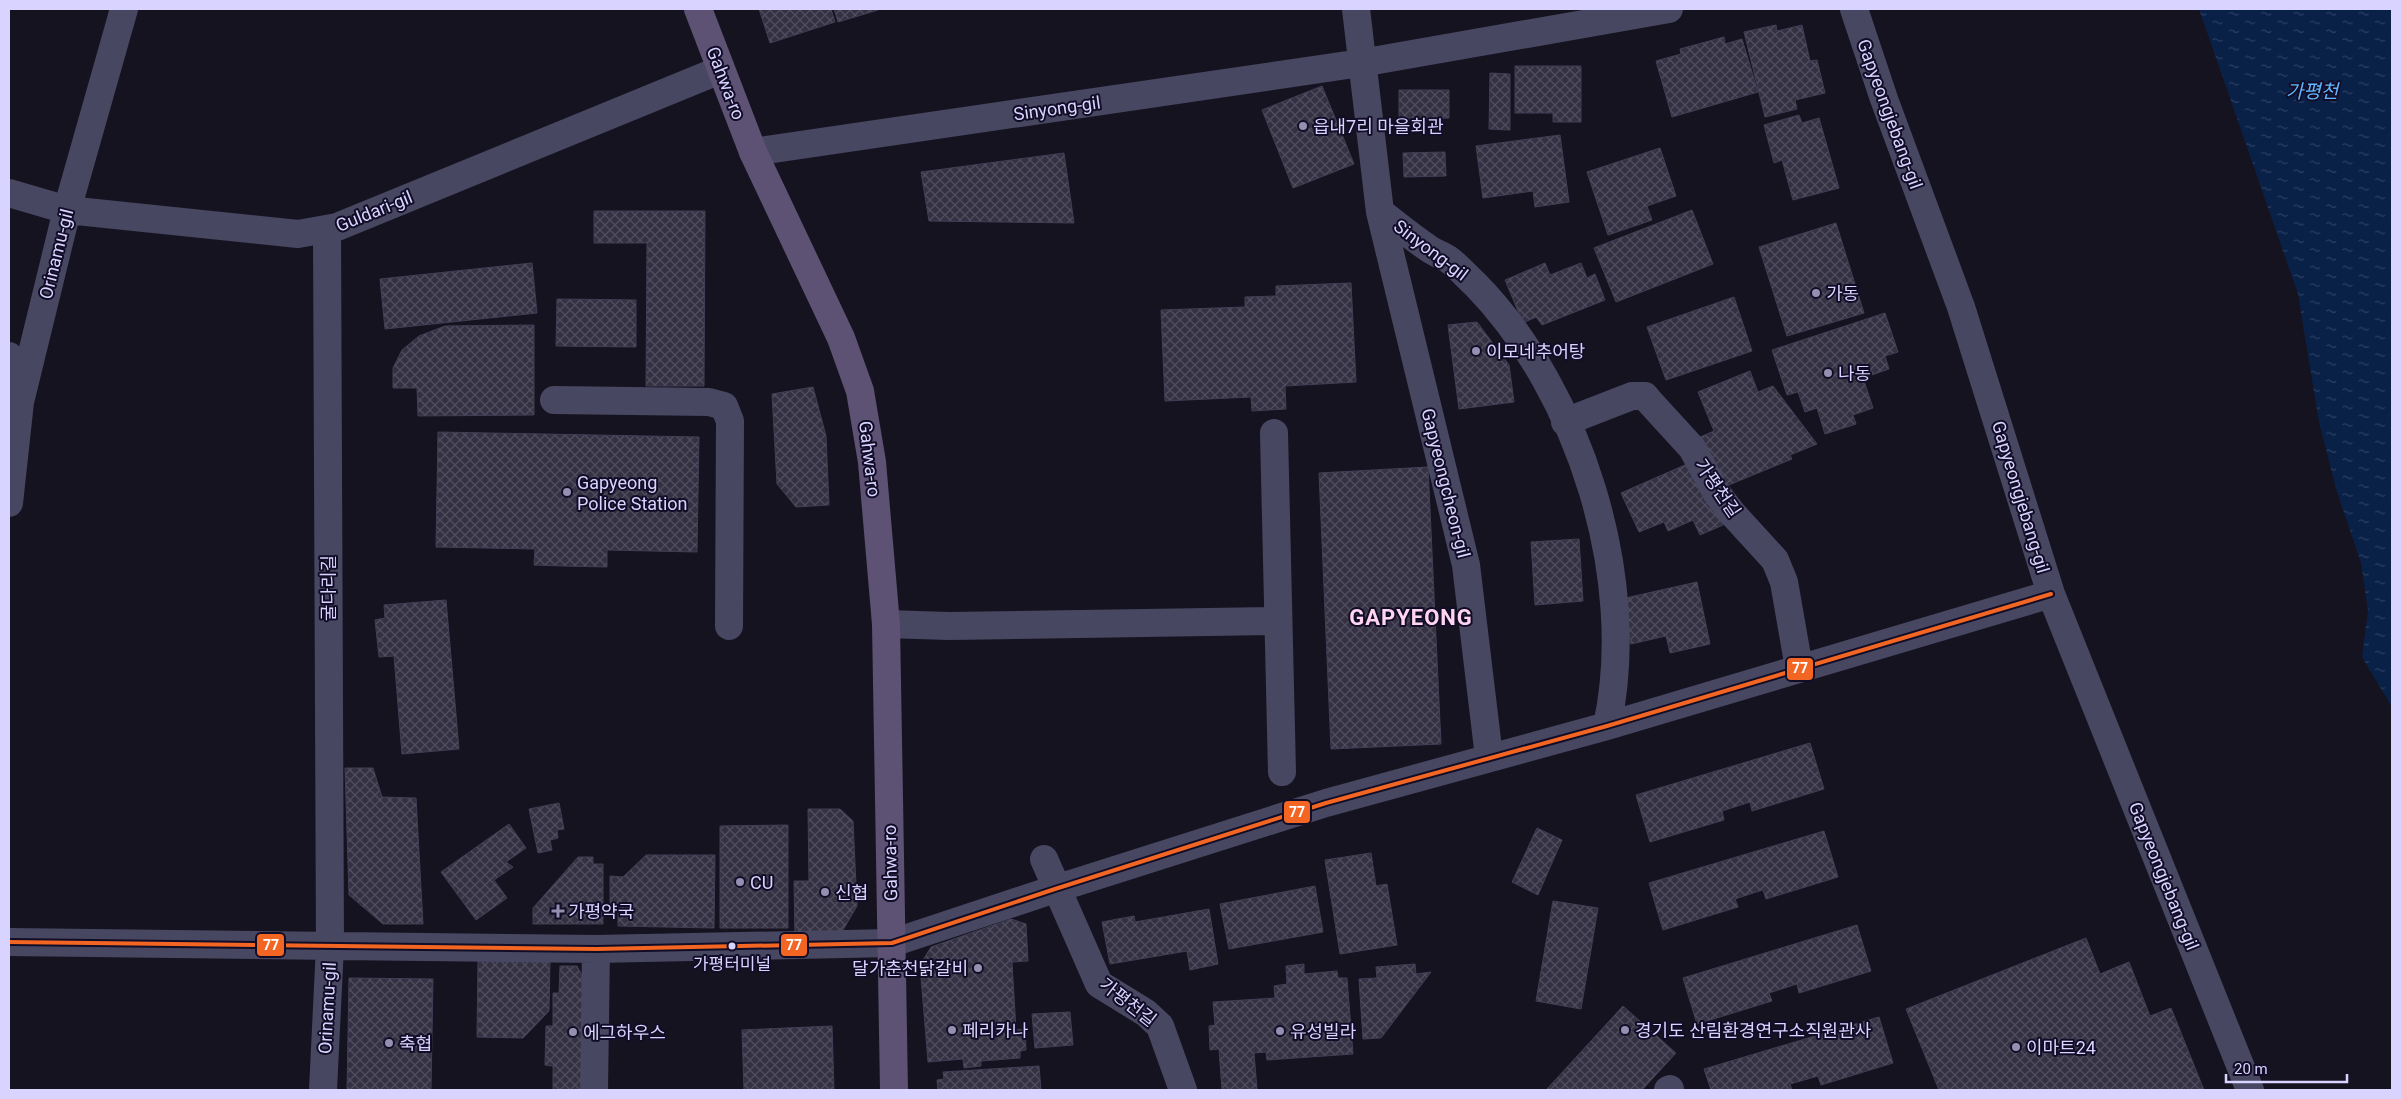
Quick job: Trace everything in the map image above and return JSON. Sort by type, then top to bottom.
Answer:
[{"type":"main road","name":"Gahwa-ro","points":[[698,9],[720,70],[754,152],[841,338],[860,391],[872,462],[886,624],[894,1090]]},
{"type":"street","name":"Orinamu-gil","points":[[9,503],[20,402],[67,210],[124,9]]},
{"type":"street","points":[[1356,9],[1361,63]]},
{"type":"street","name":"Sinyong-gil","points":[[754,152],[1361,63],[1669,9]]},
{"type":"street","name":"Gapyeongjebang-gil","points":[[1854,9],[1884,99],[1961,307],[2051,594],[2250,1090]]},
{"type":"street","name":"Sinyong-gil","points":[[1361,63],[1380,212],[1430,250],[1449,260],[1477,286],[1507,323],[1538,368],[1564,419]]},
{"type":"street","name":"Guldari-gil","points":[[9,193],[67,210],[298,234],[327,230],[720,70]]},
{"type":"street","name":"Gapyeongcheon-gil","points":[[1380,212],[1466,565],[1489,757]]},
{"type":"street","name":"굴다리길","points":[[327,230],[330,946]]},
{"type":"street","points":[[9,356],[20,402]]},
{"type":"street","name":"가평천길","points":[[1564,419],[1632,396],[1645,396],[1649,400],[1692,448],[1716,492],[1732,513],[1775,560],[1784,582],[1799,668]]},
{"type":"street","points":[[554,400],[709,402],[724,406],[730,421],[729,626]]},
{"type":"street","points":[[1564,419],[1584,463],[1600,515],[1612,588],[1615,661],[1612,703],[1607,726]]},
{"type":"street","points":[[1274,433],[1282,772]]},
{"type":"street","points":[[330,946],[596,949],[892,943],[1055,888],[1326,803],[1607,726],[2051,594]]},
{"type":"street","points":[[886,624],[949,626],[1278,621]]},
{"type":"street","name":"가평천길","points":[[1044,860],[1099,984],[1146,1013],[1160,1026],[1183,1090]]},
{"type":"street","name":"Orinamu-gil","points":[[9,942],[330,946],[323,1090]]},
{"type":"street","points":[[594,1090],[596,949]]},
{"type":"water","name":"가평천","points":[[2199,9],[2392,9],[2392,707],[2362,657],[2368,611],[2361,563],[2337,492],[2319,422],[2298,294]]},
{"type":"building","points":[[759,9],[831,9],[835,22],[770,43]]},
{"type":"building","points":[[834,9],[878,9],[878,10],[838,22]]},
{"type":"building","points":[[1776,25],[1777,31],[1802,25],[1810,61],[1817,60],[1825,93],[1795,100],[1797,109],[1765,117],[1744,32]]},
{"type":"building","points":[[1724,37],[1725,44],[1742,39],[1758,92],[1672,117],[1656,61],[1681,54],[1680,49]]},
{"type":"building","points":[[1515,66],[1581,66],[1581,122],[1553,122],[1553,113],[1515,113]]},
{"type":"building","points":[[1490,73],[1510,74],[1510,130],[1489,129]]},
{"type":"building","name":"읍내7리 마을회관","points":[[1322,86],[1354,164],[1293,188],[1262,110]]},
{"type":"building","points":[[1399,90],[1449,90],[1449,118],[1399,119]]},
{"type":"building","points":[[1799,115],[1802,123],[1819,118],[1839,188],[1793,200],[1782,160],[1774,163],[1764,125]]},
{"type":"building","points":[[1560,135],[1569,202],[1535,207],[1533,191],[1483,198],[1476,146]]},
{"type":"building","points":[[1660,148],[1676,196],[1647,206],[1652,220],[1608,235],[1587,172]]},
{"type":"building","points":[[1445,152],[1446,176],[1404,177],[1403,153]]},
{"type":"building","points":[[1064,153],[1074,223],[929,221],[921,172]]},
{"type":"building","points":[[1692,210],[1713,264],[1616,302],[1594,248]]},
{"type":"building","points":[[594,211],[705,211],[704,386],[646,386],[647,243],[594,243]]},
{"type":"building","name":"가동","points":[[1836,223],[1864,313],[1787,336],[1759,247]]},
{"type":"building","points":[[532,263],[537,313],[385,329],[380,279]]},
{"type":"building","points":[[1545,263],[1550,275],[1581,263],[1587,278],[1595,274],[1605,300],[1542,325],[1536,317],[1523,323],[1505,280]]},
{"type":"building","points":[[1351,283],[1356,382],[1285,386],[1286,409],[1252,411],[1251,397],[1165,401],[1161,310],[1245,307],[1245,297],[1276,296],[1276,286]]},
{"type":"building","points":[[1734,297],[1752,351],[1666,380],[1647,327]]},
{"type":"building","points":[[557,299],[636,300],[636,347],[556,346]]},
{"type":"building","name":"나동","points":[[1885,313],[1898,352],[1885,356],[1889,369],[1863,378],[1873,408],[1853,415],[1856,424],[1825,434],[1817,408],[1805,412],[1798,392],[1787,395],[1772,350]]},
{"type":"building","points":[[1477,322],[1509,365],[1514,402],[1459,409],[1448,325]]},
{"type":"building","points":[[534,325],[534,415],[418,416],[417,388],[393,388],[393,368],[402,350],[419,336],[445,326]]},
{"type":"building","points":[[1750,371],[1758,392],[1773,386],[1817,444],[1790,455],[1792,459],[1719,489],[1698,438],[1714,431],[1698,392]]},
{"type":"building","points":[[813,387],[826,436],[829,505],[796,507],[777,484],[772,394]]},
{"type":"building","name":"Gapyeong Police Station","points":[[438,432],[699,437],[697,552],[607,550],[607,567],[534,565],[535,549],[436,547]]},
{"type":"building","points":[[1694,461],[1723,525],[1700,535],[1693,520],[1668,531],[1664,522],[1639,532],[1621,493]]},
{"type":"building","points":[[1428,467],[1441,744],[1331,749],[1319,473]]},
{"type":"building","points":[[1579,539],[1583,601],[1535,605],[1531,542]]},
{"type":"building","points":[[1697,582],[1710,644],[1670,653],[1666,636],[1631,644],[1621,599]]},
{"type":"building","points":[[446,600],[459,749],[402,754],[394,656],[379,657],[375,620],[385,618],[384,605]]},
{"type":"building","points":[[1810,743],[1824,789],[1752,811],[1750,802],[1722,811],[1724,820],[1650,842],[1636,795]]},
{"type":"building","points":[[345,768],[373,768],[382,797],[416,798],[423,924],[383,924],[349,895]]},
{"type":"building","points":[[559,803],[564,829],[557,830],[558,838],[550,840],[552,850],[538,853],[529,809]]},
{"type":"building","points":[[808,809],[840,809],[853,821],[857,906],[839,937],[795,938],[794,881],[809,881]]},
{"type":"building","points":[[509,824],[526,848],[506,862],[513,867],[494,880],[507,898],[476,920],[441,872]]},
{"type":"building","points":[[788,825],[788,928],[720,928],[720,826]]},
{"type":"building","points":[[1537,828],[1562,840],[1538,895],[1512,882]]},
{"type":"building","points":[[1824,831],[1838,877],[1766,899],[1763,890],[1753,893],[1735,899],[1738,907],[1663,930],[1649,883]]},
{"type":"building","points":[[1371,853],[1376,886],[1387,884],[1397,945],[1340,954],[1325,860]]},
{"type":"building","points":[[646,855],[715,855],[714,928],[618,926],[618,905],[610,905],[610,876],[623,877]]},
{"type":"building","points":[[578,857],[593,857],[593,864],[603,864],[603,924],[533,924],[533,908]]},
{"type":"building","points":[[1315,886],[1323,932],[1229,949],[1220,904]]},
{"type":"building","points":[[1553,901],[1598,908],[1581,1009],[1536,1001]]},
{"type":"building","points":[[1209,909],[1218,964],[1190,970],[1187,951],[1110,964],[1102,922],[1134,916],[1135,922]]},
{"type":"building","points":[[1011,919],[1026,924],[1028,961],[1012,962],[1016,1030],[1025,1029],[1026,1050],[1020,1051],[1020,1058],[981,1061],[981,1066],[964,1068],[963,1059],[928,1062],[920,965],[931,947]]},
{"type":"building","points":[[1857,925],[1871,971],[1799,993],[1797,984],[1769,993],[1772,1001],[1697,1024],[1683,978]]},
{"type":"building","points":[[2086,938],[2100,974],[2129,962],[2150,1016],[2171,1008],[2204,1090],[1939,1090],[1906,1009]]},
{"type":"building","points":[[478,961],[550,962],[549,1011],[523,1038],[477,1037]]},
{"type":"building","name":"유성빌라","points":[[1304,964],[1304,974],[1337,971],[1338,978],[1347,978],[1353,1054],[1267,1060],[1266,1052],[1254,1053],[1257,1089],[1222,1090],[1219,1049],[1210,1050],[1209,1026],[1215,1025],[1213,1002],[1275,998],[1274,986],[1287,984],[1286,966]]},
{"type":"building","points":[[1415,964],[1416,974],[1431,972],[1381,1038],[1363,1039],[1359,979],[1377,978],[1376,967]]},
{"type":"building","points":[[560,966],[577,966],[584,979],[589,1090],[553,1090],[553,1066],[545,1065],[546,1026],[553,1026],[553,993],[559,993]]},
{"type":"building","points":[[349,978],[433,979],[431,1090],[347,1090]]},
{"type":"building","name":"경기도 산림환경연구소직원관사","points":[[1623,1006],[1676,1053],[1642,1090],[1546,1090]]},
{"type":"building","points":[[1070,1012],[1073,1045],[1035,1048],[1032,1014]]},
{"type":"building","points":[[1879,1017],[1893,1063],[1821,1085],[1818,1076],[1790,1084],[1792,1090],[1711,1090],[1704,1069]]},
{"type":"building","points":[[832,1026],[834,1090],[744,1090],[742,1030]]},
{"type":"building","points":[[1039,1066],[1041,1090],[938,1090],[937,1080],[944,1079],[943,1072]]},
{"type":"transit line","name":"77","points":[[9,942],[596,949],[892,943],[1326,803],[1607,726],[2051,594]]},
{"type":"place","name":"읍내7리 마을회관","points":[[1303,126]]},
{"type":"place","name":"가동","points":[[1816,293]]},
{"type":"place","name":"이모네추어탕","points":[[1476,351]]},
{"type":"place","name":"나동","points":[[1828,373]]},
{"type":"place","name":"Gapyeong Police Station","points":[[567,492]]},
{"type":"place","name":"CU","points":[[740,882]]},
{"type":"place","name":"신협","points":[[825,892]]},
{"type":"place","name":"가평약국","points":[[558,911]]},
{"type":"place","name":"가평터미널","points":[[732,946]]},
{"type":"place","name":"달가춘천닭갈비","points":[[978,968]]},
{"type":"place","name":"페리카나","points":[[952,1030]]},
{"type":"place","name":"경기도 산림환경연구소직원관사","points":[[1625,1030]]},
{"type":"place","name":"유성빌라","points":[[1280,1031]]},
{"type":"place","name":"에그하우스","points":[[573,1032]]},
{"type":"place","name":"축협","points":[[389,1043]]},
{"type":"place","name":"이마트24","points":[[2016,1047]]},
{"type":"district","name":"GAPYEONG","points":[[1411,617]]}]
